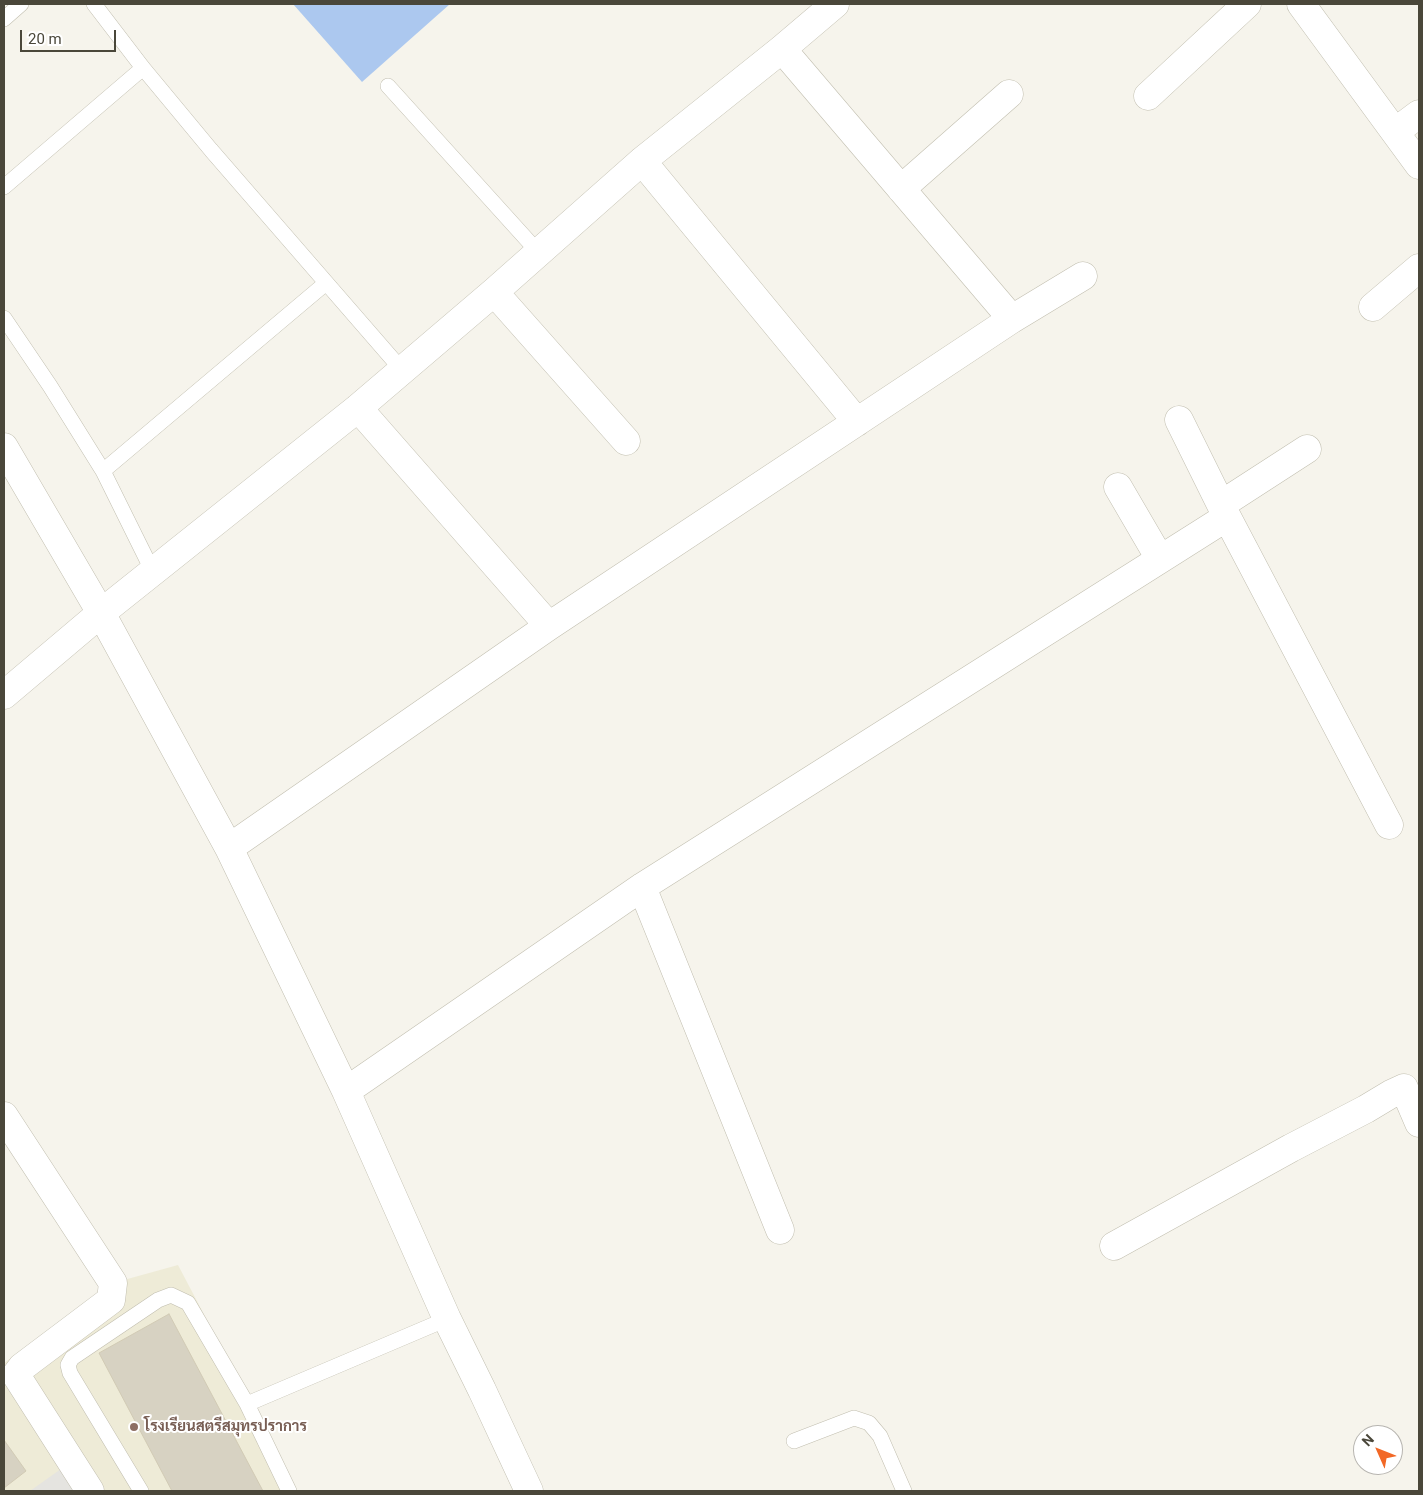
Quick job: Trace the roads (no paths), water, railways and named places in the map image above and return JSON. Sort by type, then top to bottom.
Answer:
[{"type":"street","points":[[4,695],[102,613],[358,408],[494,292],[642,161],[835,4]]},
{"type":"street","points":[[1148,96],[1247,4]]},
{"type":"street","points":[[1300,4],[1419,165]]},
{"type":"street","points":[[782,48],[1012,319]]},
{"type":"street","points":[[901,189],[1009,94]]},
{"type":"street","points":[[1395,132],[1419,114]]},
{"type":"street","points":[[642,161],[856,422]]},
{"type":"street","points":[[1374,307],[1419,268]]},
{"type":"street","points":[[228,848],[549,626],[1012,319],[1083,276]]},
{"type":"street","points":[[494,292],[626,441]]},
{"type":"street","points":[[358,408],[549,626]]},
{"type":"street","points":[[1179,420],[1389,825]]},
{"type":"street","points":[[4,447],[102,613],[228,848],[346,1091],[447,1318],[529,1491]]},
{"type":"street","points":[[346,1091],[642,887],[1160,559],[1306,449]]},
{"type":"street","points":[[1118,487],[1160,559]]},
{"type":"street","points":[[642,887],[780,1230]]},
{"type":"street","points":[[1114,1246],[1291,1148],[1412,1084],[1419,1123]]},
{"type":"street","points":[[4,1116],[113,1283],[111,1300],[22,1367],[16,1376],[90,1491]]},
{"type":"lane","points":[[4,18],[21,4]]},
{"type":"lane","points":[[94,4],[143,68],[211,150],[402,370]]},
{"type":"lane","points":[[4,187],[143,68]]},
{"type":"lane","points":[[388,86],[538,252]]},
{"type":"lane","points":[[103,471],[326,283]]},
{"type":"lane","points":[[4,318],[50,386],[103,471],[153,572]]},
{"type":"lane","points":[[141,1491],[70,1373],[68,1366],[72,1358],[158,1300],[171,1294],[188,1303],[247,1404],[289,1491]]},
{"type":"lane","points":[[247,1404],[447,1318]]},
{"type":"lane","points":[[794,1442],[854,1418],[869,1423],[880,1436],[904,1491]]},
{"type":"water","points":[[293,4],[450,4],[362,82]]},
{"type":"place","name":"โรงเรียนสตรีสมุทรปราการ","points":[[134,1427]]}]
